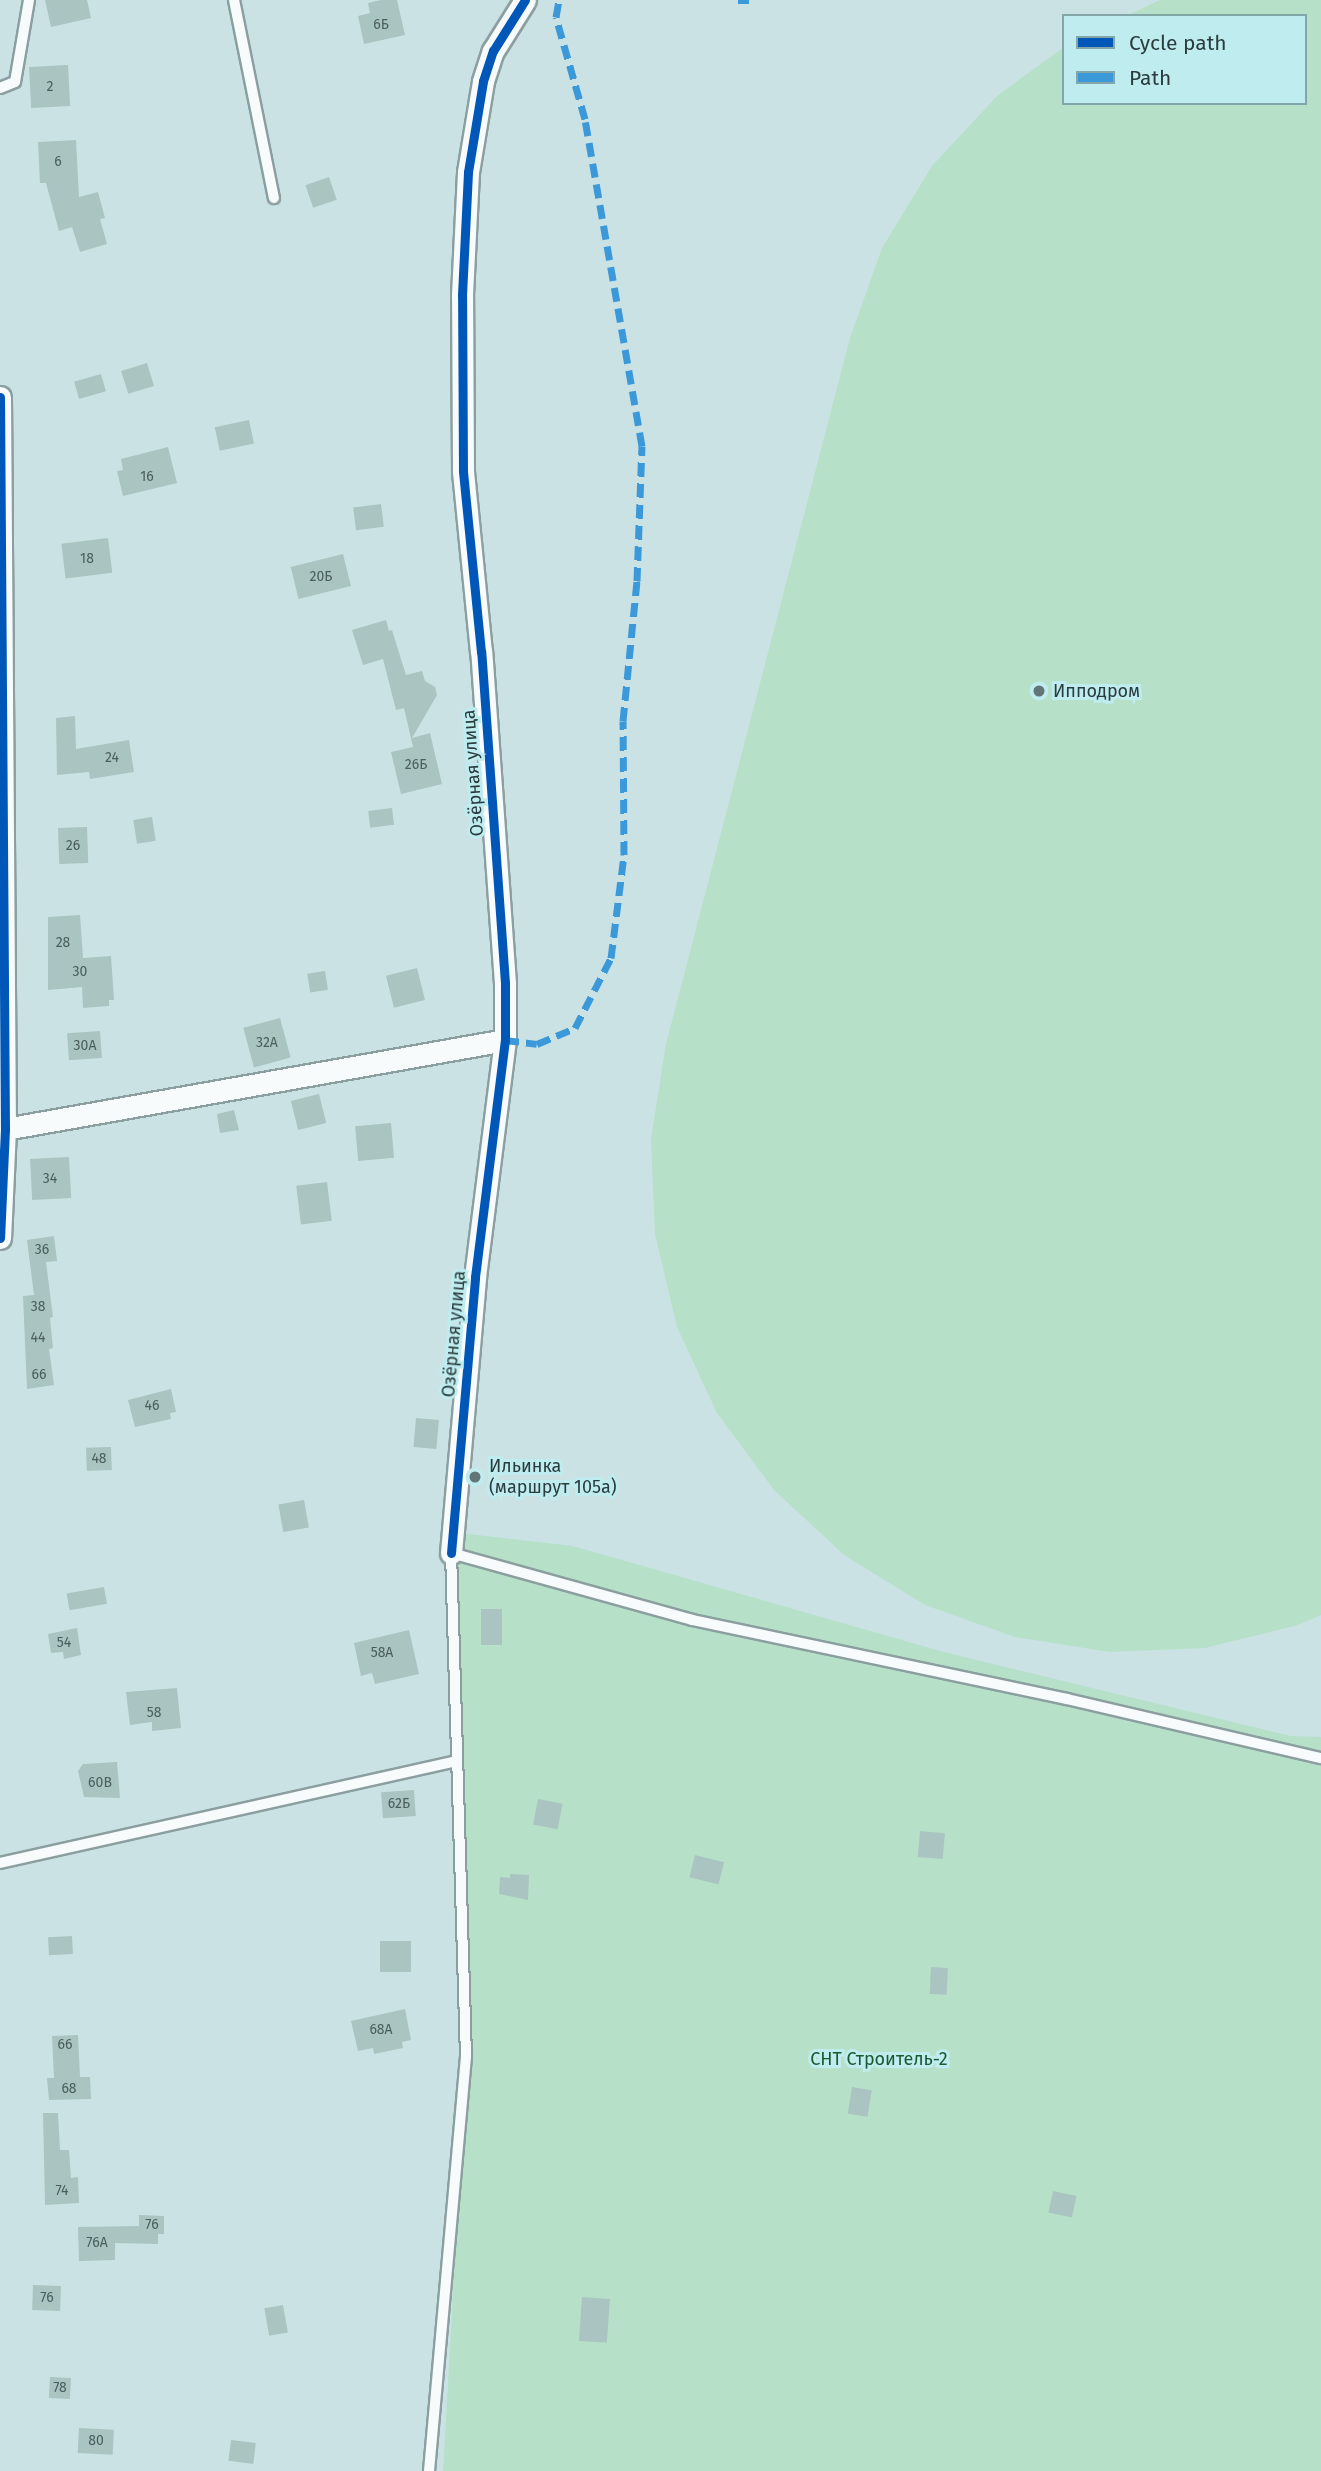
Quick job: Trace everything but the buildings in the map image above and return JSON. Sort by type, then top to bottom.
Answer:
[{"type":"street","name":"Озёрная улица","points":[[450,1553],[475,1277],[505,1040],[505,983],[481,652],[463,471],[462,295],[468,172],[483,81],[493,51],[525,0]]},
{"type":"street","points":[[0,397],[0,1238]]},
{"type":"street","points":[[2,1129],[505,1040]]},
{"type":"lane","points":[[0,88],[15,82],[29,0]]},
{"type":"lane","points":[[234,0],[274,198]]},
{"type":"lane","points":[[429,2471],[466,2057],[450,1553],[692,1620],[987,1681],[1321,1758]]},
{"type":"lane","points":[[0,1863],[455,1761]]},
{"type":"green space","name":"Ипподром","points":[[1160,0],[1321,0],[1321,1615],[1298,1625],[1205,1648],[1110,1652],[1015,1637],[925,1605],[844,1555],[774,1490],[717,1413],[677,1327],[655,1234],[651,1139],[666,1044],[850,338],[882,248],[932,166],[997,96],[1062,48],[1062,105],[1307,105],[1307,14],[1130,14]]},
{"type":"green space","name":"СНТ Строитель-2","points":[[451,1532],[573,1546],[944,1652],[1291,1736],[1321,1737],[1321,2471],[443,2471],[467,2047],[467,1903],[458,1762]]},
{"type":"marked path","points":[[505,1040],[537,1044],[575,1028],[611,958],[624,855],[623,721],[637,581],[642,446],[585,119],[556,17],[559,0]]},
{"type":"marked path","points":[[738,0],[749,0]]},
{"type":"cycle path","points":[[451,1553],[475,1277],[505,1040],[505,983],[481,652],[463,471],[462,295],[468,172],[483,81],[493,51],[525,0]]},
{"type":"cycle path","points":[[0,397],[5,1129],[0,1238]]},
{"type":"place","name":"Ипподром","points":[[1039,691]]},
{"type":"place","name":"Ильинка (маршрут 105а)","points":[[475,1477]]}]
